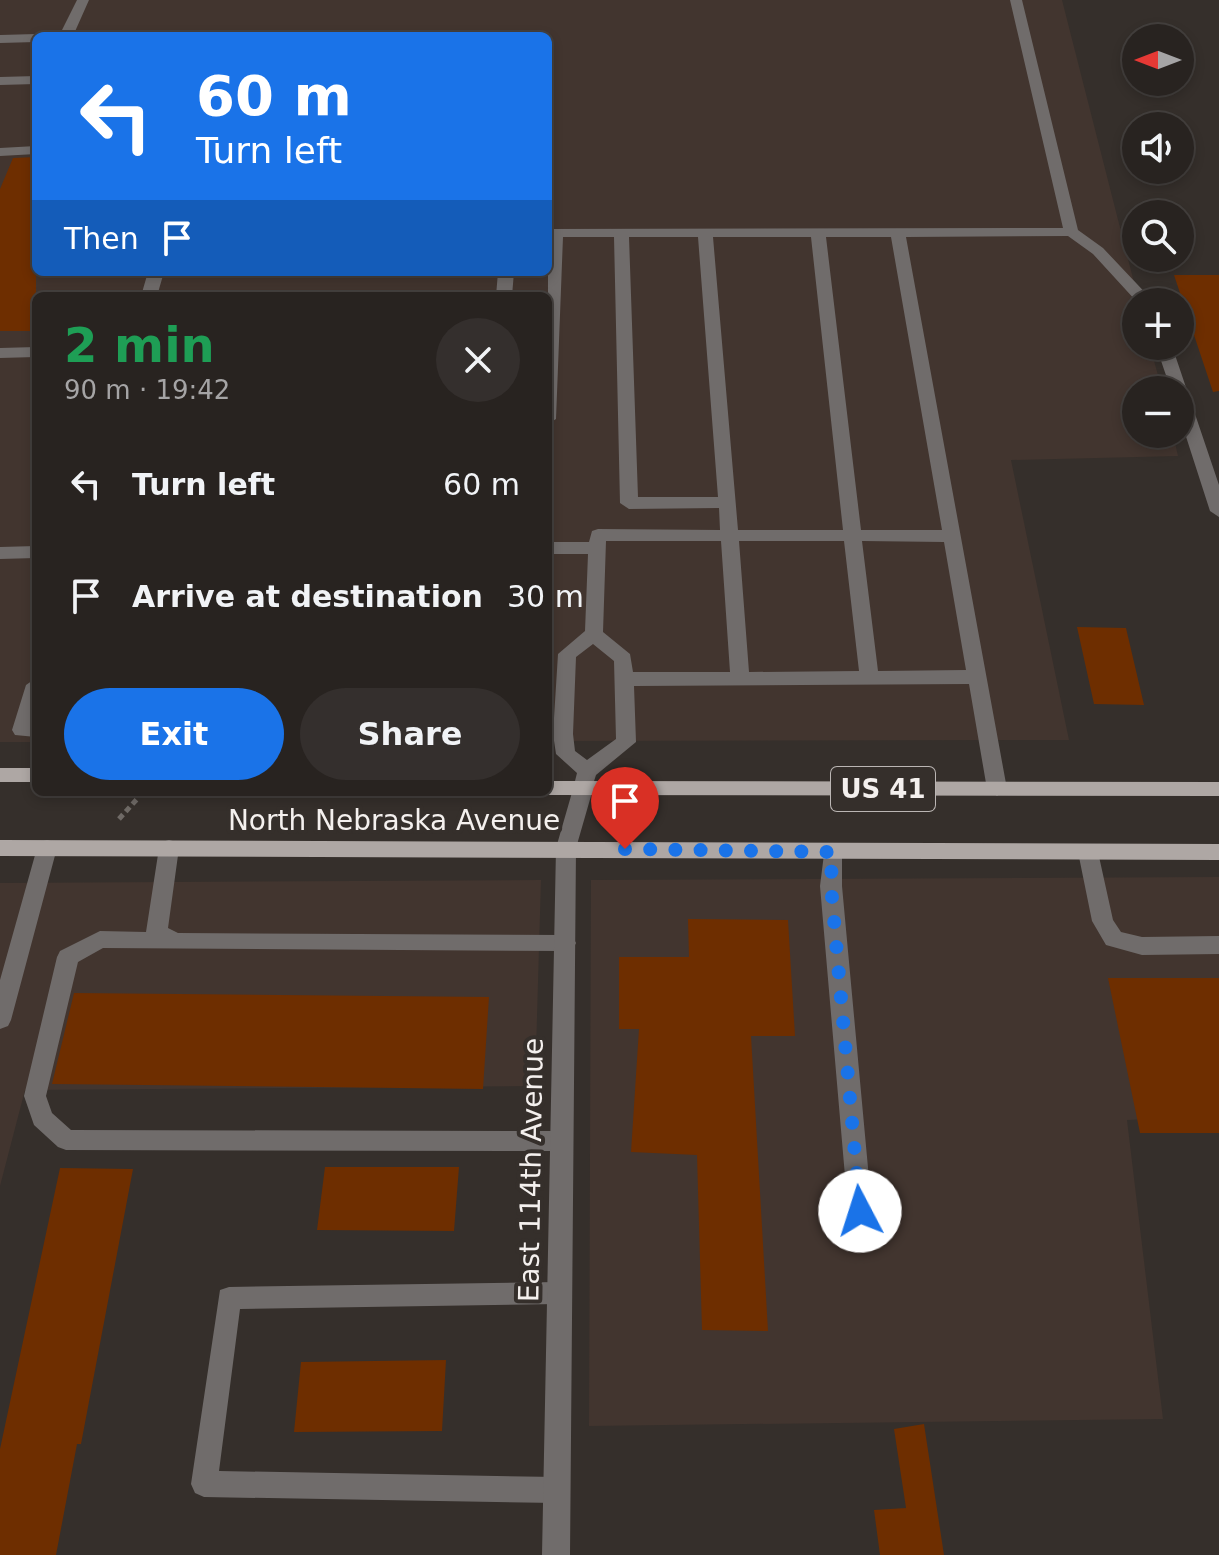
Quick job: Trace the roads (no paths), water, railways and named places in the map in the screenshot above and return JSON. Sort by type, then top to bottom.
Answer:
[{"type":"main road","points":[[0,775],[32,775]]},
{"type":"main road","points":[[0,784],[32,776]]},
{"type":"main road","name":"North Nebraska Avenue","points":[[552,787],[585,780],[997,789],[1219,789]]},
{"type":"main road","name":"North Nebraska Avenue","points":[[0,848],[1219,852]]},
{"type":"street","points":[[68,32],[83,0]]},
{"type":"street","points":[[1016,0],[1071,232]]},
{"type":"street","points":[[0,39],[32,38]]},
{"type":"street","points":[[0,81],[32,80]]},
{"type":"street","points":[[0,152],[32,150]]},
{"type":"street","points":[[818,232],[869,678]]},
{"type":"street","points":[[898,232],[997,789]]},
{"type":"street","points":[[552,233],[1071,232],[1098,251],[1133,288]]},
{"type":"street","points":[[621,233],[629,503],[727,502]]},
{"type":"street","points":[[705,233],[740,678]]},
{"type":"street","points":[[0,353],[32,352]]},
{"type":"street","points":[[1194,435],[1219,511]]},
{"type":"street","points":[[594,634],[598,535],[952,536]]},
{"type":"street","points":[[552,548],[597,548]]},
{"type":"street","points":[[0,553],[32,552]]},
{"type":"street","points":[[594,634],[623,659],[626,742],[585,780],[566,754],[556,714],[567,654],[594,634]]},
{"type":"street","points":[[624,679],[977,677]]},
{"type":"street","points":[[32,698],[22,730],[32,730]]},
{"type":"street","name":"East 114th Avenue","points":[[556,1555],[566,848],[585,780]]},
{"type":"street","points":[[0,1020],[47,848]]},
{"type":"street","points":[[169,848],[157,932],[176,941]]},
{"type":"street","points":[[832,852],[831,886],[860,1211]]},
{"type":"street","points":[[1088,852],[1103,921],[1114,939],[1142,946],[1219,945]]},
{"type":"street","points":[[561,1141],[66,1140],[42,1118],[35,1096],[68,957],[100,939],[565,943]]},
{"type":"street","points":[[557,1490],[204,1484],[229,1298],[559,1293]]}]
